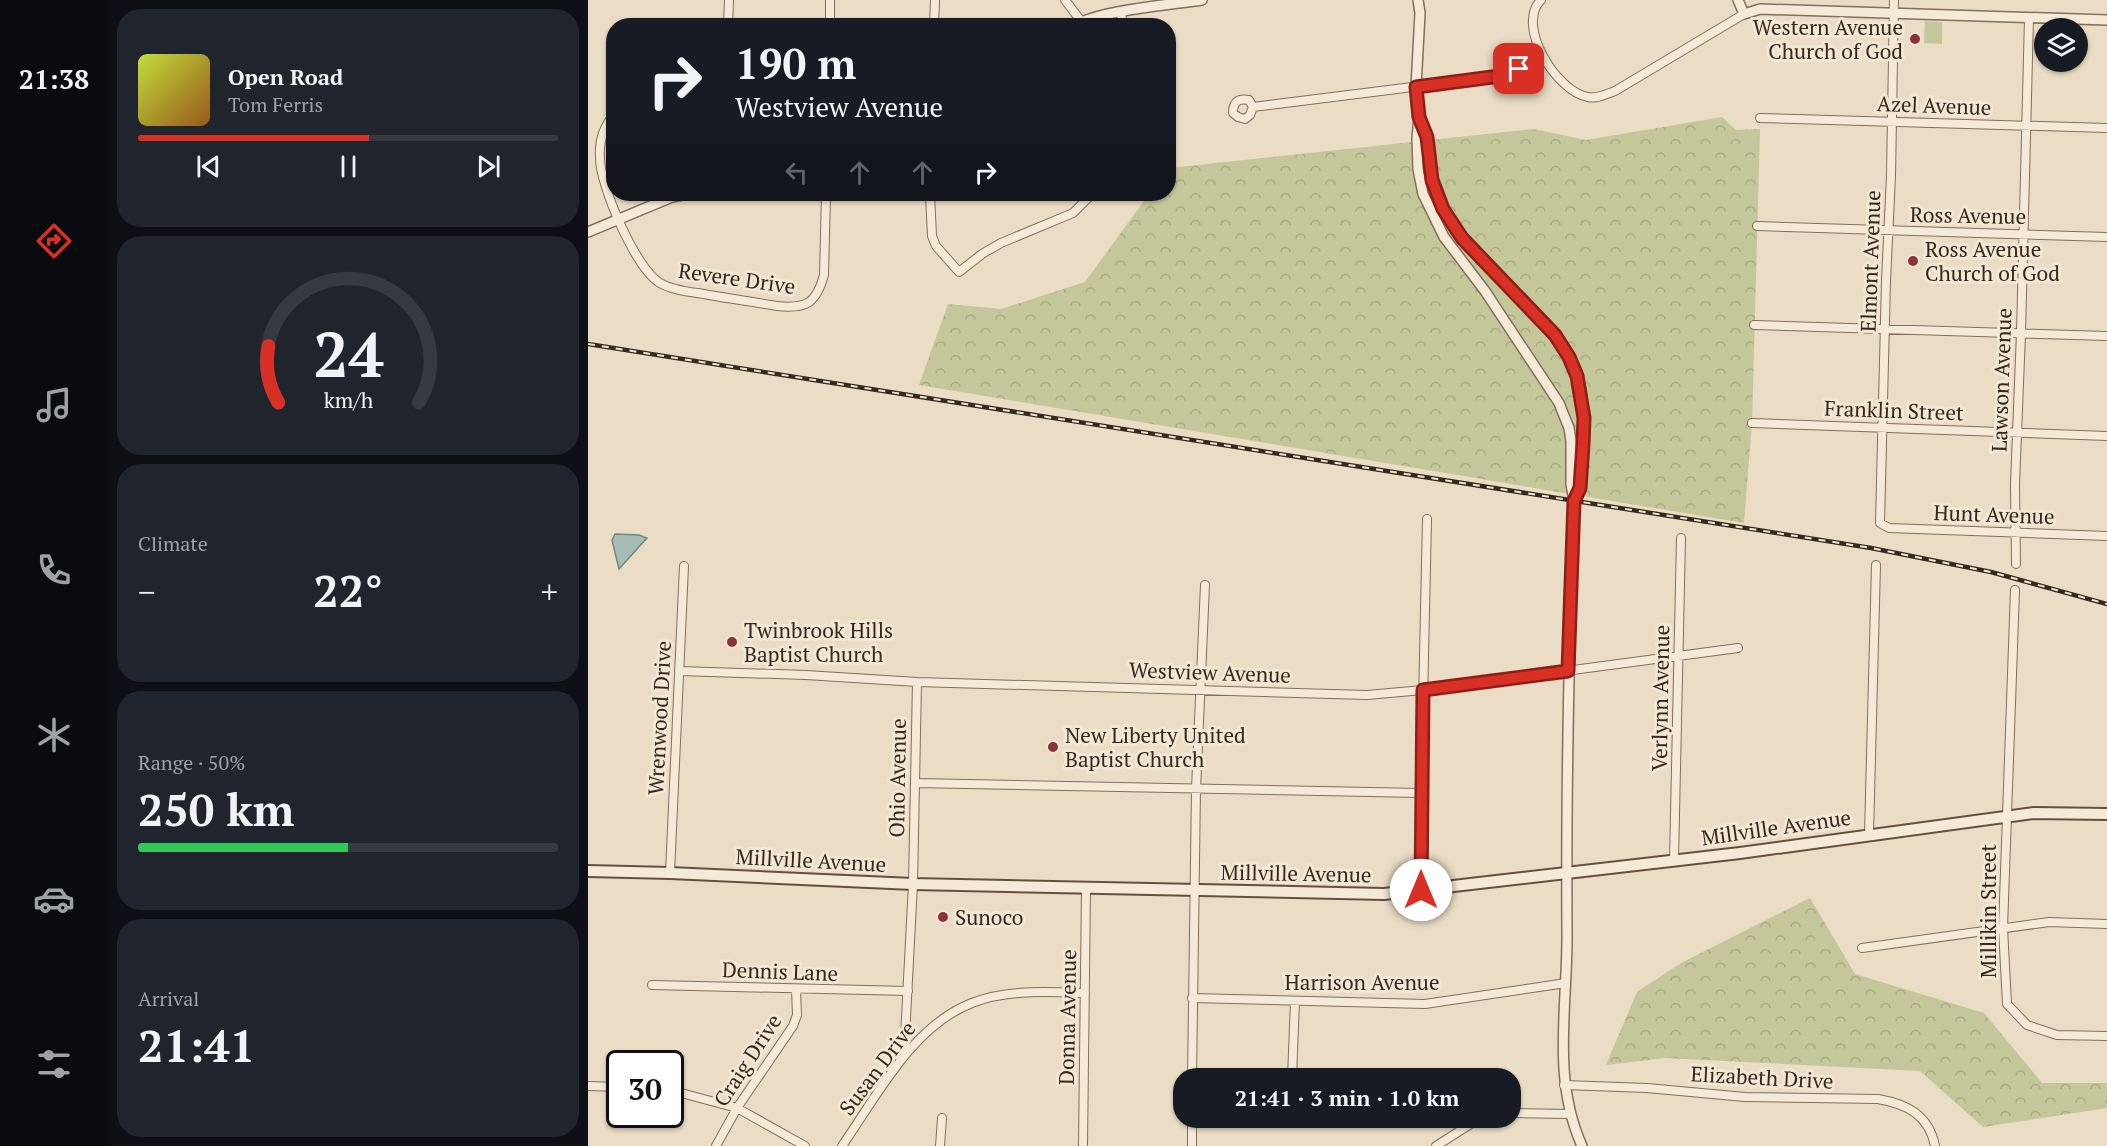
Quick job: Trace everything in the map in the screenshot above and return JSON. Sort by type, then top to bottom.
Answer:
[{"type":"main road","name":"Millville Avenue","points":[[588,871],[913,884],[1384,894],[1740,853],[2006,816],[2048,812],[2107,814]]},
{"type":"street","points":[[728,18],[729,0]]},
{"type":"street","points":[[830,0],[830,18]]},
{"type":"street","points":[[934,18],[935,0]]},
{"type":"street","points":[[1065,0],[1075,18]]},
{"type":"street","points":[[1122,0],[1122,18]]},
{"type":"street","points":[[1098,18],[1122,12],[1202,0]]},
{"type":"street","points":[[1418,0],[1420,13],[1416,87],[1419,117],[1417,138],[1418,169],[1423,194],[1444,237],[1497,307],[1559,403],[1569,428],[1571,441],[1571,484],[1574,501],[1568,671],[1566,983],[1563,1057],[1564,1085],[1570,1114],[1582,1146]]},
{"type":"street","points":[[1541,0],[1534,12],[1533,23],[1535,38],[1545,59],[1563,85],[1573,92],[1597,98],[1615,91],[1744,14],[1760,9],[2107,20]]},
{"type":"street","points":[[1738,0],[1744,14]]},
{"type":"street","name":"Elmont Avenue","points":[[1880,523],[1894,0]]},
{"type":"street","name":"Lawson Avenue","points":[[2016,564],[2015,484],[2028,18]]},
{"type":"street","points":[[1253,107],[1500,76],[1545,59]]},
{"type":"street","points":[[1419,117],[1427,137],[1436,192],[1450,222],[1462,238],[1555,335],[1573,367],[1581,390],[1584,418],[1580,488],[1574,501]]},
{"type":"street","name":"Azel Avenue","points":[[1760,118],[2107,129]]},
{"type":"street","name":"Revere Drive","points":[[606,126],[601,139],[600,158],[606,185]]},
{"type":"street","name":"Revere Drive","points":[[612,201],[639,261],[650,276],[662,284],[680,290],[791,308],[804,306],[814,300],[820,288],[824,275],[826,201]]},
{"type":"street","points":[[588,232],[662,201]]},
{"type":"street","points":[[930,201],[932,236],[936,246],[959,272],[1001,243],[1072,213],[1085,201]]},
{"type":"street","name":"Ross Avenue","points":[[1757,226],[2107,237]]},
{"type":"street","points":[[1754,325],[2107,336]]},
{"type":"street","name":"Franklin Street","points":[[1752,423],[2107,436]]},
{"type":"street","points":[[1421,890],[1427,519]]},
{"type":"street","name":"Hunt Avenue","points":[[1880,523],[1889,528],[2107,536]]},
{"type":"street","name":"Verlynn Avenue","points":[[1674,860],[1681,538]]},
{"type":"street","points":[[1869,834],[1876,565]]},
{"type":"street","name":"Wrenwood Drive","points":[[670,873],[684,566]]},
{"type":"street","points":[[1192,1068],[1196,789],[1205,585]]},
{"type":"street","points":[[2006,816],[2015,590]]},
{"type":"street","name":"Westview Avenue","points":[[679,671],[806,675],[917,682],[1367,695],[1423,690],[1738,648]]},
{"type":"street","name":"Ohio Avenue","points":[[904,1056],[913,884],[917,682]]},
{"type":"street","points":[[915,783],[1421,794]]},
{"type":"street","name":"Millikin Street","points":[[2006,816],[2003,928],[2007,1004],[2027,1025],[2057,1035],[2107,1036]]},
{"type":"street","name":"Donna Avenue","points":[[1083,1146],[1086,888]]},
{"type":"street","points":[[1862,948],[2049,922],[2107,924]]},
{"type":"street","name":"Harrison Avenue","points":[[1192,998],[1425,1004],[1566,983]]},
{"type":"street","name":"Dennis Lane","points":[[652,985],[908,992]]},
{"type":"street","name":"Craig Drive","points":[[716,1146],[737,1108],[793,1026],[797,1015],[796,990]]},
{"type":"street","name":"Susan Drive","points":[[842,1146],[904,1056],[927,1030],[950,1014],[972,1002],[1001,996],[1036,992],[1085,993]]},
{"type":"street","points":[[1292,1068],[1294,1001]]},
{"type":"street","name":"Elizabeth Drive","points":[[1564,1085],[1647,1088],[1745,1097],[1886,1100],[1907,1107],[1919,1115],[1929,1127],[1935,1146]]},
{"type":"street","points":[[588,1086],[606,1087]]},
{"type":"street","points":[[684,1094],[737,1108],[805,1146]]},
{"type":"street","points":[[1521,1113],[1570,1114]]},
{"type":"street","points":[[940,1146],[942,1119]]},
{"type":"street","points":[[1192,1128],[1192,1146]]},
{"type":"street","points":[[1436,1146],[1464,1128]]},
{"type":"green space","points":[[1925,21],[1942,22],[1942,44],[1924,43]]},
{"type":"green space","points":[[1722,117],[1736,130],[1760,129],[1752,423],[1744,523],[919,385],[948,304],[1001,309],[1085,282],[1144,201],[1176,201],[1176,167],[1534,129],[1586,140]]},
{"type":"green space","points":[[1810,898],[1855,974],[1984,1013],[2042,1083],[2107,1083],[2107,1108],[1983,1127],[1920,1071],[1665,1058],[1606,1065],[1637,992],[1681,963]]},
{"type":"water","points":[[615,534],[639,535],[647,538],[619,569],[612,540]]},
{"type":"railway","points":[[588,344],[1871,548],[1991,572],[2107,604]]},
{"type":"place","name":"Western Avenue Church of God","points":[[1915,39]]},
{"type":"place","name":"Ross Avenue Church of God","points":[[1913,261]]},
{"type":"place","name":"Twinbrook Hills Baptist Church","points":[[732,642]]},
{"type":"place","name":"New Liberty United Baptist Church","points":[[1053,747]]},
{"type":"place","name":"Sunoco","points":[[943,917]]},
{"type":"route","points":[[1421,890],[1423,690],[1568,671],[1574,501],[1580,488],[1583,444],[1584,418],[1581,390],[1569,357],[1555,335],[1462,238],[1450,222],[1432,180],[1427,137],[1419,117],[1416,87],[1500,76],[1519,69]]}]
